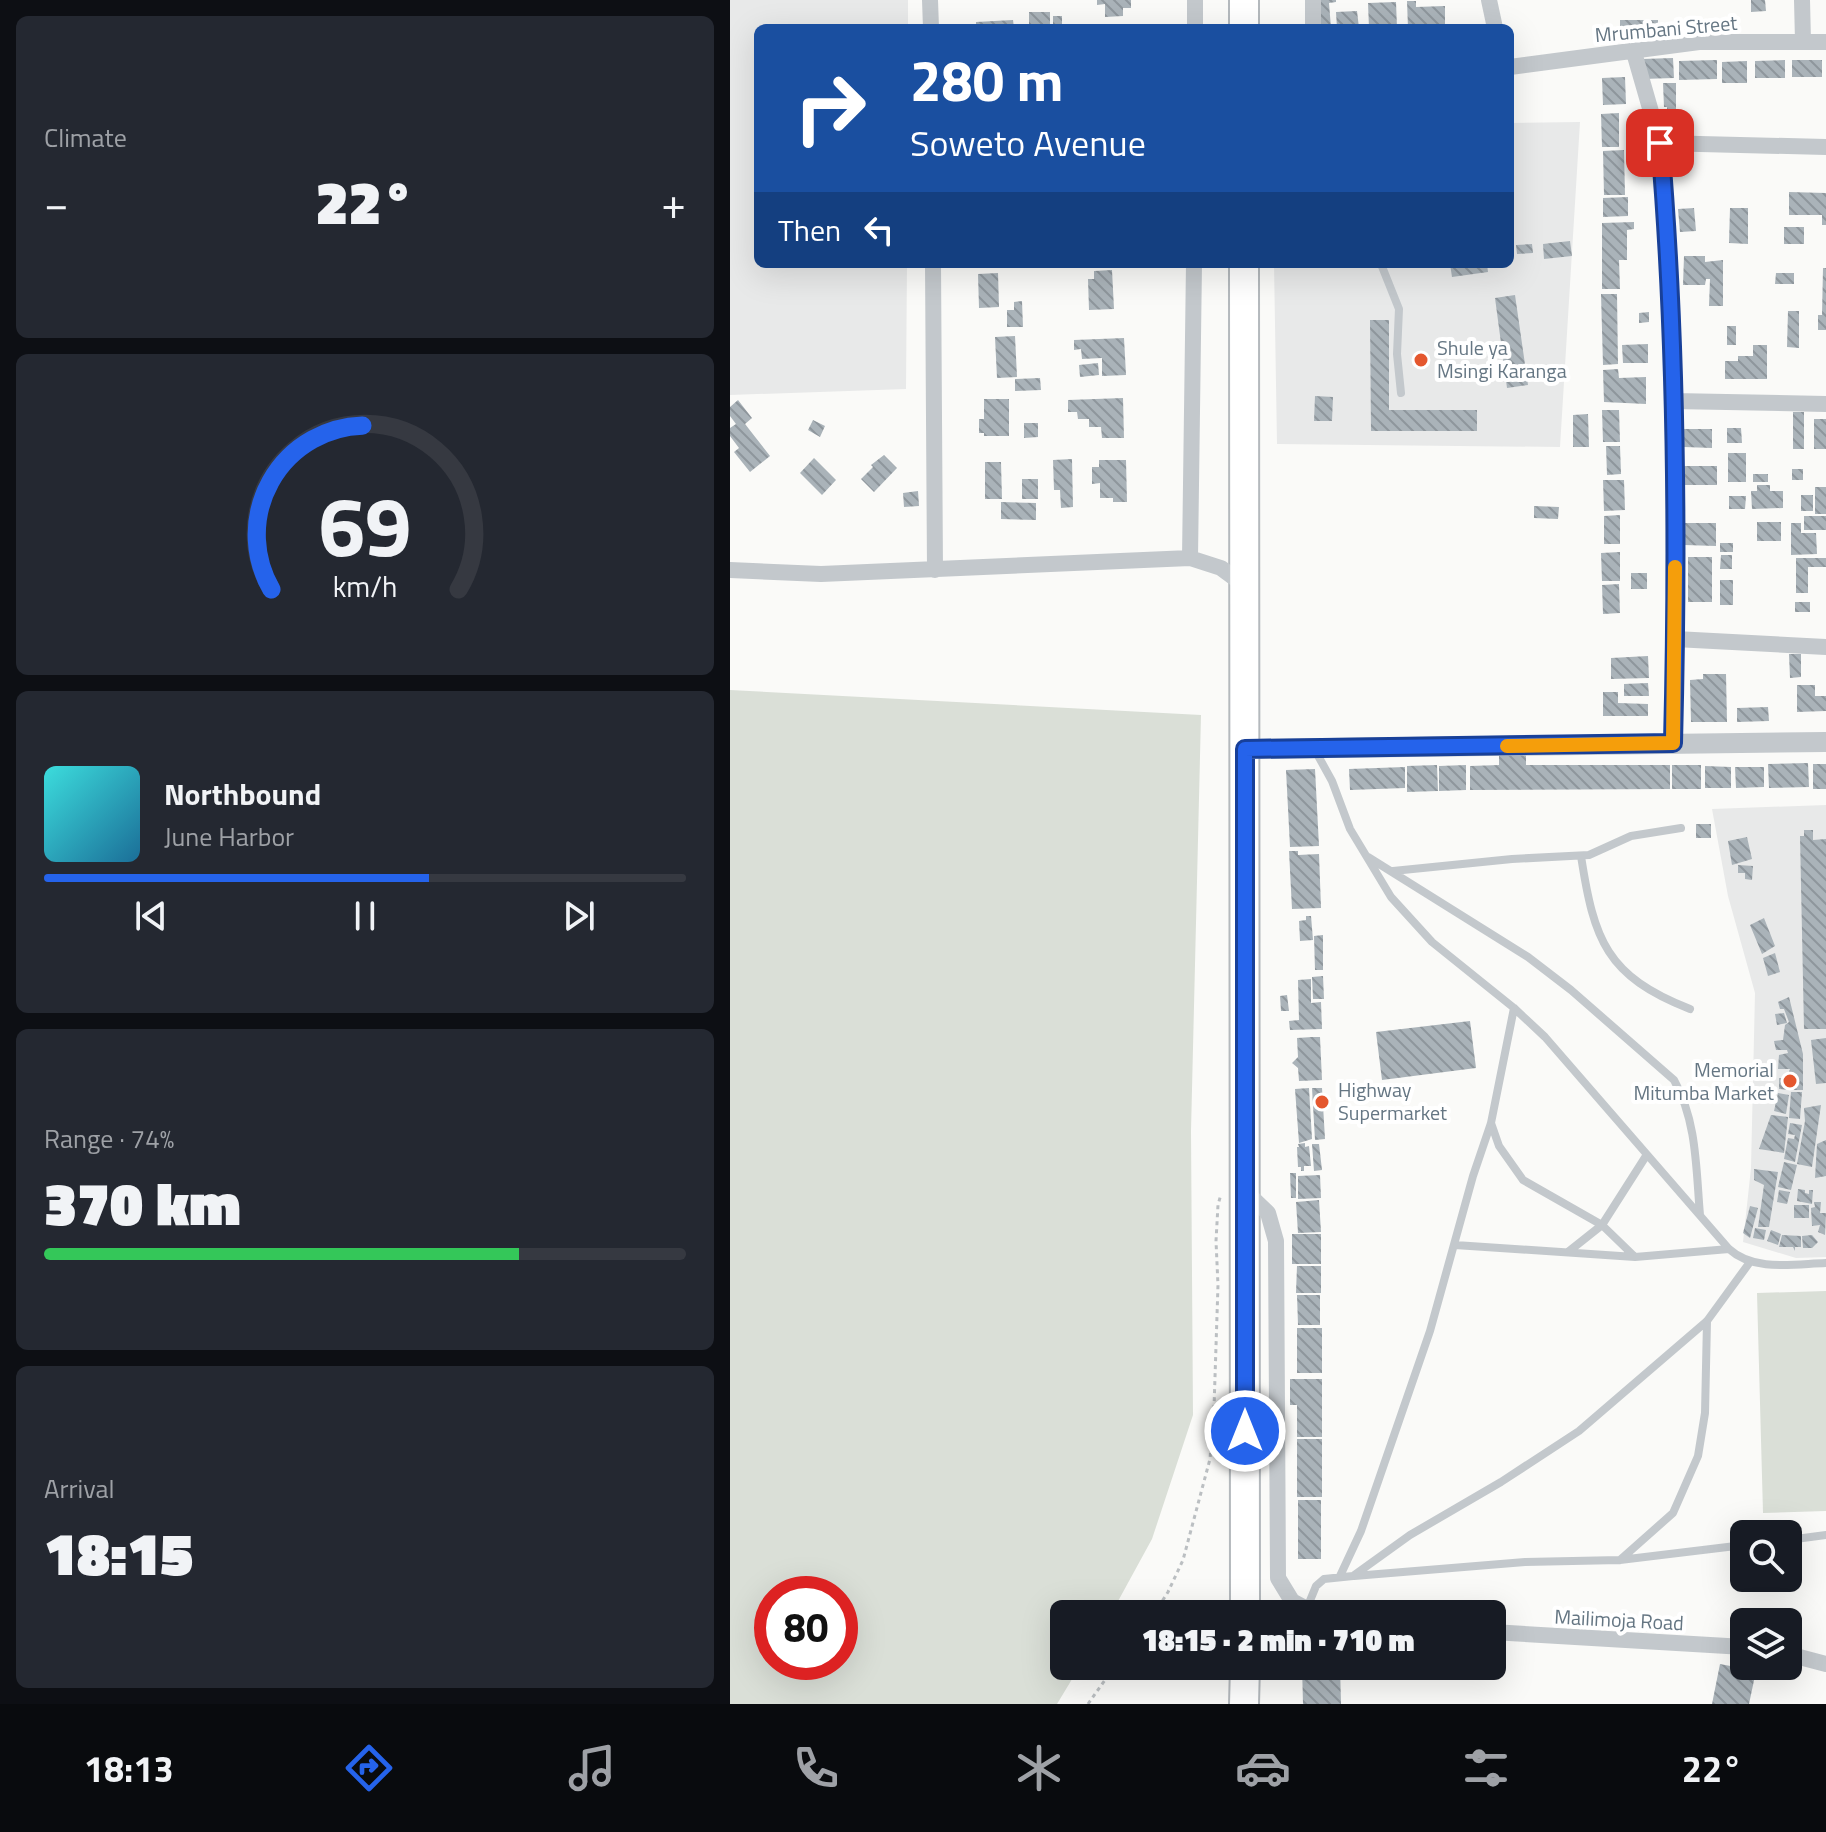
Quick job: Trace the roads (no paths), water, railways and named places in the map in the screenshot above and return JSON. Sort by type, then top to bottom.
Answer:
[{"type":"highway","points":[[1244,0],[1244,24]]},
{"type":"highway","points":[[1244,268],[1245,749],[1232,1191],[1245,1600]]},
{"type":"highway","points":[[1244,1704],[1245,1680]]},
{"type":"street","points":[[930,0],[931,24]]},
{"type":"street","points":[[1195,0],[1195,24]]},
{"type":"street","points":[[1313,0],[1313,24]]},
{"type":"street","points":[[1489,0],[1494,24]]},
{"type":"street","points":[[1802,0],[1803,41]]},
{"type":"street","name":"Mrumbani Street","points":[[1514,66],[1699,42],[1826,42]]},
{"type":"street","points":[[1633,49],[1660,143],[1670,266],[1675,639],[1673,743]]},
{"type":"street","points":[[1660,143],[1826,147]]},
{"type":"street","points":[[933,268],[935,570]]},
{"type":"street","points":[[1190,558],[1194,268]]},
{"type":"street","points":[[1673,401],[1826,404]]},
{"type":"street","points":[[730,570],[821,574],[1190,558],[1221,568],[1244,585]]},
{"type":"street","points":[[1675,639],[1826,647]]},
{"type":"street","points":[[1245,749],[1826,742]]},
{"type":"street","points":[[1232,1191],[1268,1213],[1276,1241],[1278,1578],[1291,1600]]},
{"type":"street","name":"Mailimoja Road","points":[[1506,1633],[1730,1646]]},
{"type":"street","points":[[1802,1658],[1826,1664]]},
{"type":"lane","points":[[1383,268],[1399,309],[1397,354],[1401,393]]},
{"type":"lane","points":[[1315,750],[1332,781],[1350,829],[1391,897],[1421,931],[1456,963],[1514,1008],[1545,1037],[1729,1249],[1737,1257],[1750,1262],[1826,1263]]},
{"type":"lane","points":[[1393,871],[1512,859],[1581,856],[1597,853],[1631,836],[1681,828]]},
{"type":"lane","points":[[1581,856],[1591,911],[1602,943],[1612,959],[1641,986],[1690,1009]]},
{"type":"lane","points":[[1368,857],[1528,957],[1571,990],[1674,1080],[1691,1121],[1700,1215]]},
{"type":"lane","points":[[1340,1576],[1361,1531],[1430,1331],[1491,1123],[1514,1008]]},
{"type":"lane","points":[[1491,1123],[1510,1166],[1523,1180],[1602,1225],[1635,1257]]},
{"type":"lane","points":[[1568,1253],[1602,1225],[1646,1156]]},
{"type":"lane","points":[[1455,1245],[1635,1257],[1729,1249]]},
{"type":"lane","points":[[1353,1576],[1410,1535],[1501,1482],[1579,1431],[1707,1321],[1750,1262]]},
{"type":"lane","points":[[1620,1560],[1673,1513],[1698,1456],[1705,1413],[1707,1321]]},
{"type":"lane","points":[[1802,1538],[1826,1535]]},
{"type":"lane","points":[[1311,1600],[1316,1586],[1324,1579],[1340,1576],[1525,1562],[1620,1560],[1730,1547]]},
{"type":"place","name":"Shule ya Msingi Karanga","points":[[1421,360]]},
{"type":"place","name":"Memorial Mitumba Market","points":[[1790,1081]]},
{"type":"place","name":"Highway Supermarket","points":[[1322,1102]]}]
